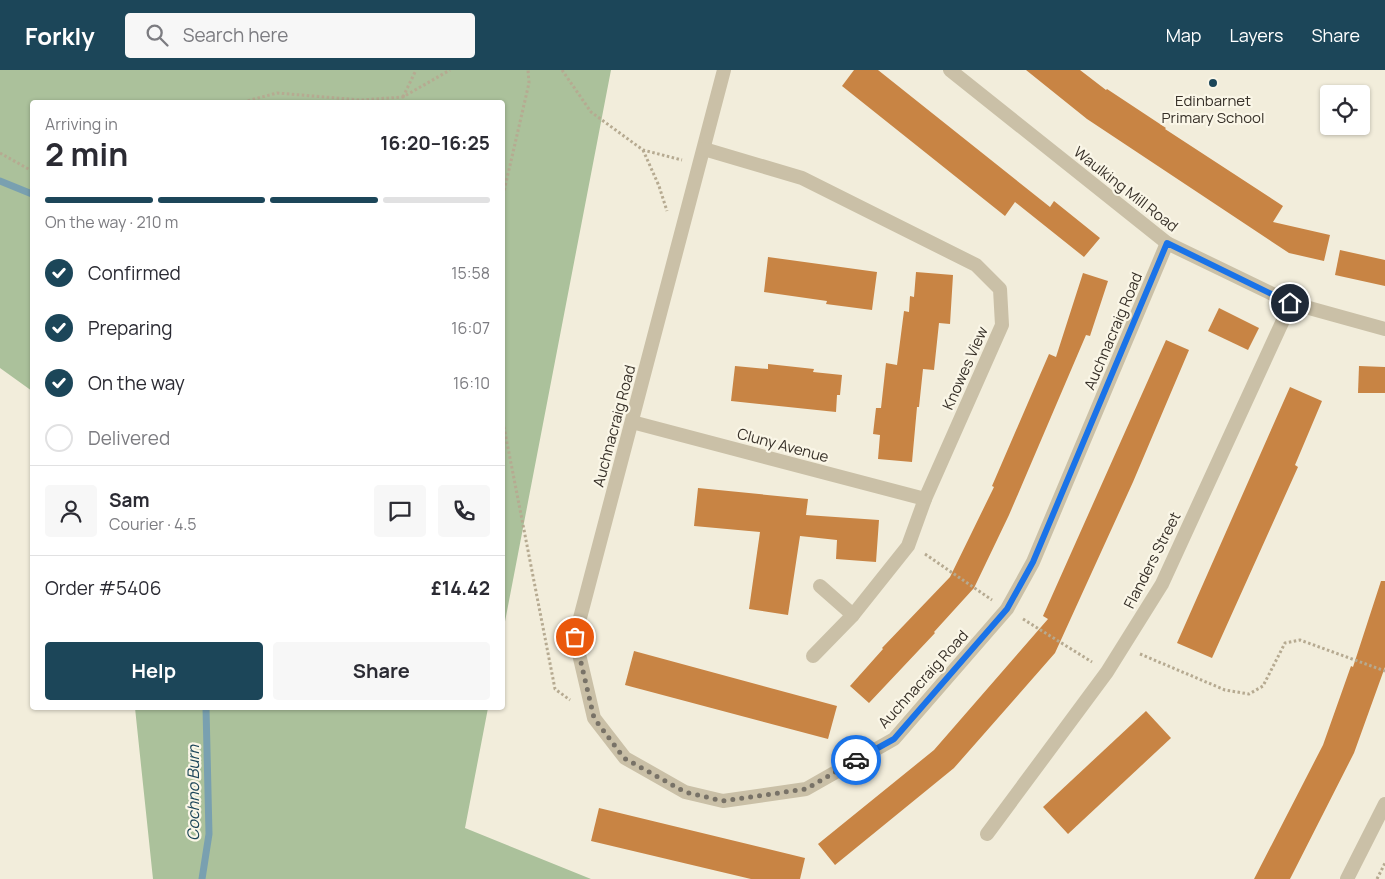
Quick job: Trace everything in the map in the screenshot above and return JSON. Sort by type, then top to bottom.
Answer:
[{"type":"street","name":"Auchnacraig Road","points":[[724,70],[575,637],[594,718],[624,758],[685,792],[723,801],[806,789],[894,739],[1007,609],[1033,562],[1167,243]]},
{"type":"street","name":"Waulking Mill Road","points":[[950,70],[1167,243],[1290,303],[1385,329]]},
{"type":"street","name":"Knowes View","points":[[704,149],[802,178],[976,265],[1000,289],[1002,325],[925,499],[908,546],[853,615],[814,656]]},
{"type":"street","name":"Flanders Street","points":[[987,834],[1107,672],[1162,584],[1290,303]]},
{"type":"street","name":"Cluny Avenue","points":[[632,422],[925,499]]},
{"type":"street","points":[[820,586],[853,615]]},
{"type":"street","points":[[1347,879],[1385,804]]},
{"type":"path","points":[[403,98],[416,70]]},
{"type":"path","points":[[251,100],[277,93],[361,100],[403,98],[450,70]]},
{"type":"path","points":[[505,187],[529,83],[528,70]]},
{"type":"path","points":[[562,70],[591,112],[643,150],[700,165]]},
{"type":"path","points":[[643,150],[659,186],[679,245]]},
{"type":"path","points":[[0,153],[30,170]]},
{"type":"path","points":[[505,432],[555,688],[594,718]]},
{"type":"path","points":[[908,546],[920,551],[1107,672]]},
{"type":"path","points":[[1125,645],[1225,690],[1249,694],[1263,686],[1285,643],[1300,640],[1385,670]]},
{"type":"path","points":[[1377,879],[1385,863]]},
{"type":"green space","points":[[0,70],[611,70],[505,622],[505,100],[30,100],[30,390],[0,368]]},
{"type":"green space","points":[[135,710],[488,710],[465,828],[591,879],[153,879]]},
{"type":"building","points":[[854,70],[878,70],[1050,207],[1054,201],[1100,238],[1084,257],[1015,202],[1005,216],[842,86]]},
{"type":"building","points":[[1026,70],[1080,70],[1106,90],[1283,206],[1273,222],[1330,235],[1324,261],[1289,253],[1087,119]]},
{"type":"building","points":[[1340,250],[1385,260],[1385,286],[1335,275]]},
{"type":"building","points":[[768,257],[877,272],[872,310],[826,304],[827,301],[764,292]]},
{"type":"building","points":[[916,272],[953,275],[950,324],[939,323],[934,370],[923,369],[912,462],[878,459],[880,435],[873,434],[876,408],[881,408],[886,363],[897,365],[904,311],[909,312],[910,296],[914,297]]},
{"type":"building","points":[[1083,273],[1108,281],[1090,336],[1086,335],[1009,515],[974,588],[935,633],[869,703],[850,686],[882,648],[950,577],[994,487],[992,486],[1049,354],[1056,357]]},
{"type":"building","points":[[1219,308],[1259,328],[1248,350],[1208,331]]},
{"type":"building","points":[[1166,340],[1189,350],[1133,482],[1055,653],[954,768],[835,865],[818,844],[934,750],[1048,619],[1043,616]]},
{"type":"building","points":[[768,364],[814,369],[813,372],[842,375],[840,395],[837,395],[836,412],[731,401],[735,366],[768,369]]},
{"type":"building","points":[[1359,366],[1385,367],[1385,393],[1358,393]]},
{"type":"building","points":[[1290,387],[1322,401],[1295,465],[1298,467],[1212,658],[1177,643]]},
{"type":"building","points":[[698,488],[808,499],[806,515],[879,520],[876,562],[836,559],[837,540],[800,536],[788,615],[749,609],[760,532],[694,526]]},
{"type":"building","points":[[1381,581],[1385,581],[1385,667],[1354,753],[1290,879],[1254,879],[1323,745],[1351,666],[1353,667]]},
{"type":"building","points":[[634,651],[837,706],[828,739],[625,685]]},
{"type":"building","points":[[1146,711],[1171,738],[1068,834],[1043,807]]},
{"type":"building","points":[[599,808],[805,858],[800,879],[751,879],[591,841]]},
{"type":"waterway","name":"Cochno Burn","points":[[0,181],[30,193]]},
{"type":"waterway","name":"Cochno Burn","points":[[202,879],[209,834],[206,710]]},
{"type":"way so far","points":[[575,637],[594,718],[624,758],[685,792],[723,801],[806,789],[856,760]]},
{"type":"place","name":"Edinbarnet Primary School","points":[[1213,83]]},
{"type":"route","points":[[856,760],[894,739],[1007,609],[1033,562],[1167,243],[1290,303]]}]
